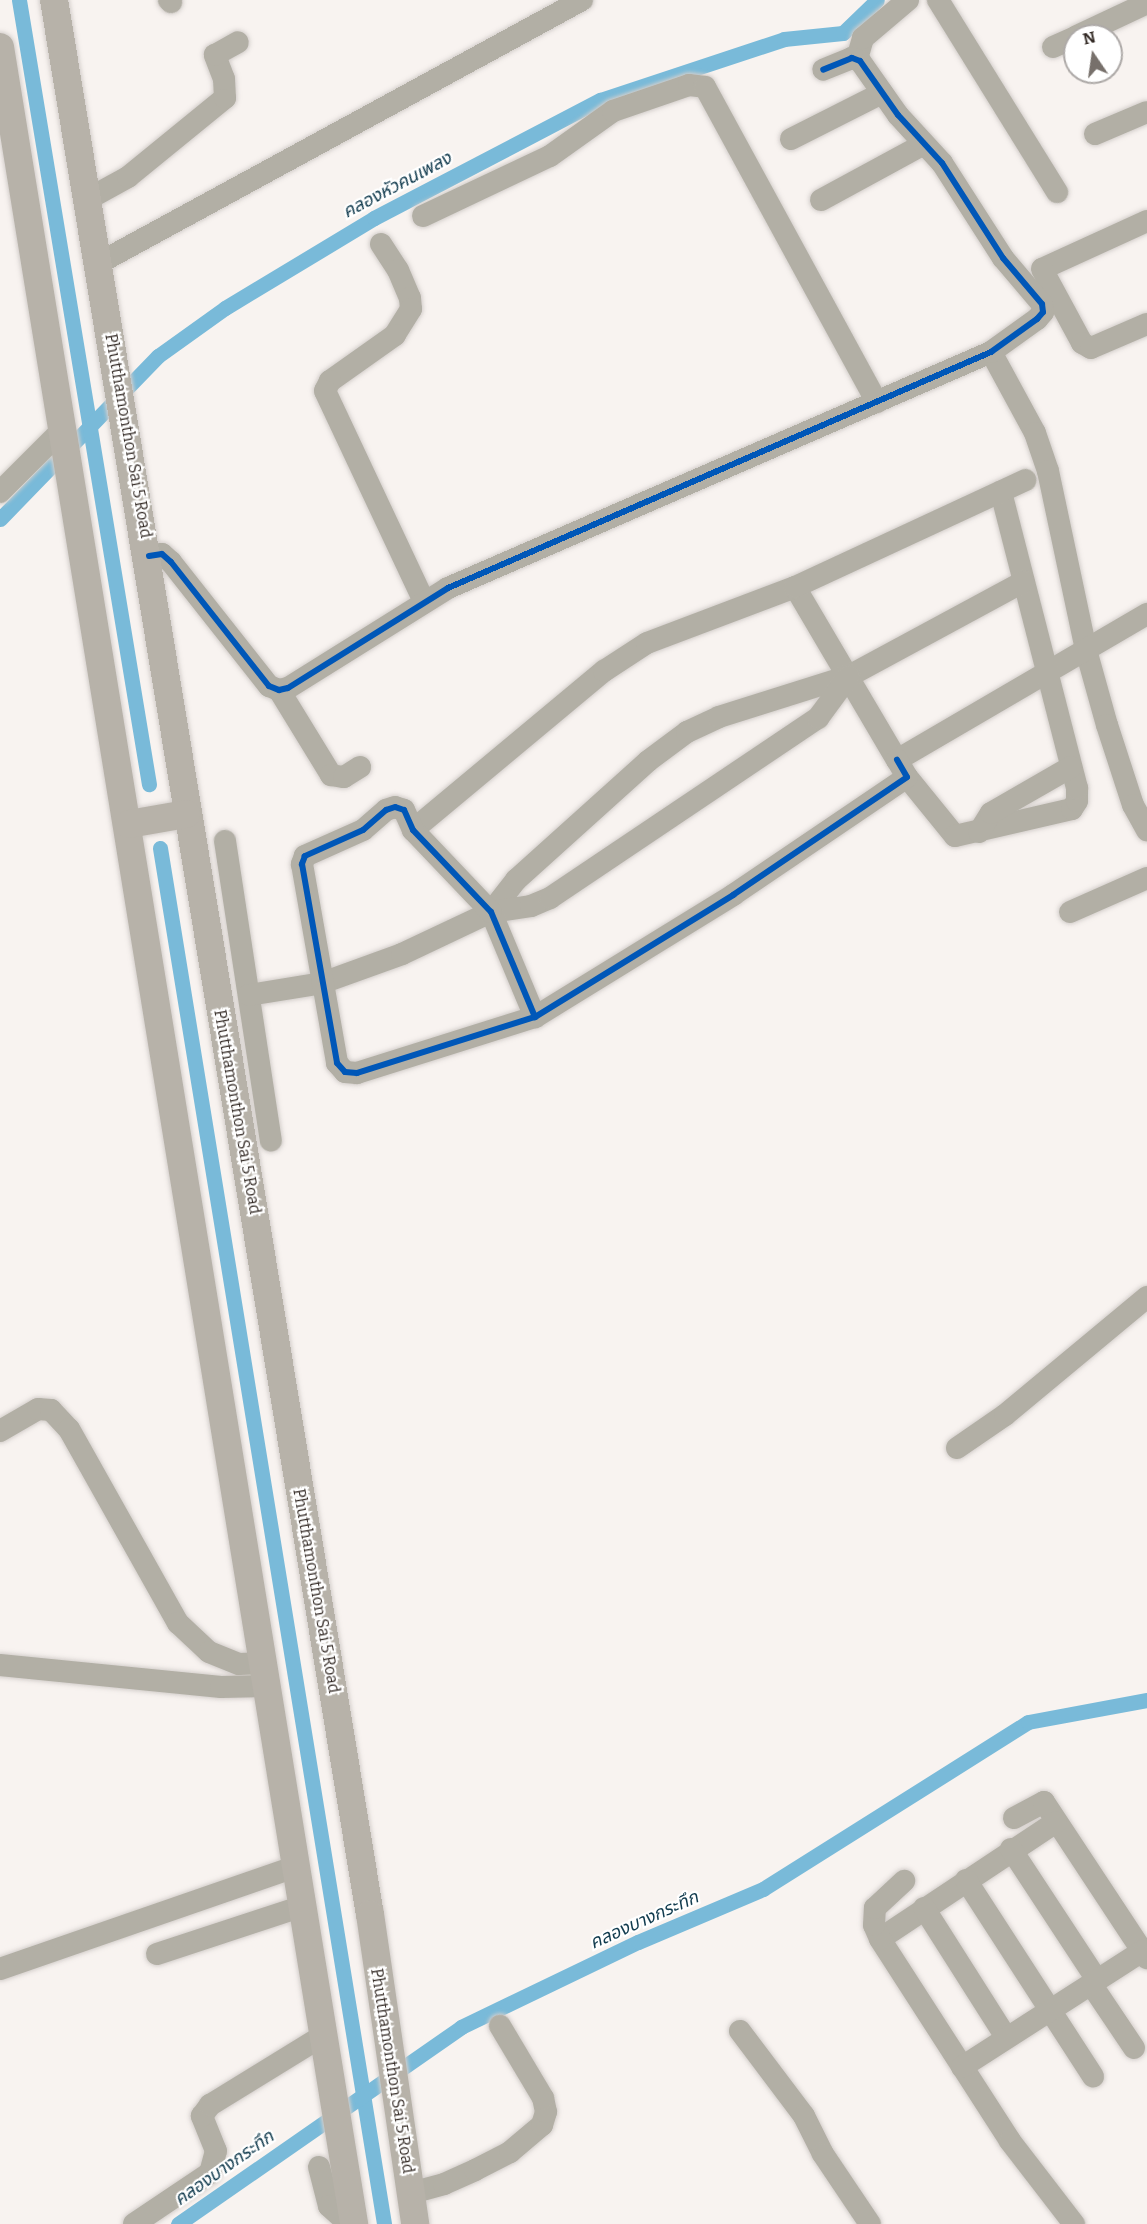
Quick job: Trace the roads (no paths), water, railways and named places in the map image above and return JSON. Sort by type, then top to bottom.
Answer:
[{"type":"main road","name":"Phutthamonthon Sai 5 Road","points":[[54,0],[148,556],[186,814],[395,2080],[415,2224]]},
{"type":"main road","points":[[0,47],[129,824],[354,2224]]},
{"type":"main road","points":[[129,824],[186,814]]},
{"type":"street","points":[[99,263],[582,0]]},
{"type":"street","points":[[857,59],[863,38],[908,0]]},
{"type":"street","points":[[938,0],[1057,192]]},
{"type":"street","points":[[1102,24],[1147,3]]},
{"type":"street","points":[[88,199],[128,177],[225,98],[224,79],[215,55],[238,42]]},
{"type":"street","points":[[1053,47],[1063,42]]},
{"type":"street","points":[[823,70],[843,60],[857,59]]},
{"type":"street","points":[[279,690],[424,602],[991,352],[1037,319],[1043,312],[1042,304],[1003,258],[961,191],[857,59]]},
{"type":"street","points":[[423,216],[550,156],[613,111],[689,86],[705,87],[877,402]]},
{"type":"street","points":[[791,139],[882,93]]},
{"type":"street","points":[[1095,134],[1147,112]]},
{"type":"street","points":[[821,200],[924,144]]},
{"type":"street","points":[[1147,221],[1042,269],[1082,343],[1091,348],[1147,324]]},
{"type":"street","points":[[381,244],[398,270],[410,298],[411,309],[395,335],[330,381],[325,391],[424,602]]},
{"type":"street","points":[[991,352],[1035,433],[1048,471],[1086,650],[1129,794],[1147,830]]},
{"type":"street","points":[[0,492],[62,430]]},
{"type":"street","points":[[413,830],[622,658],[647,643],[795,586],[1025,480]]},
{"type":"street","points":[[795,586],[902,769],[951,835],[979,832],[1072,809],[1077,788],[1046,676],[1001,492]]},
{"type":"street","points":[[148,556],[162,554],[171,562],[269,686],[279,690],[331,775],[344,777],[360,767]]},
{"type":"street","points":[[491,912],[516,880],[648,761],[687,732],[719,717],[849,676],[1023,582]]},
{"type":"street","points":[[535,1017],[491,912],[413,830],[404,810],[395,807],[363,830],[305,856],[302,864],[326,978],[337,1063],[345,1072],[357,1073],[535,1017],[733,895],[902,769],[1086,650],[1147,614]]},
{"type":"street","points":[[248,991],[326,978],[402,954],[491,912],[531,906],[550,898],[818,718],[849,676]]},
{"type":"street","points":[[979,832],[991,813],[1071,767]]},
{"type":"street","points":[[225,842],[271,1140]]},
{"type":"street","points":[[1070,912],[1147,878]]},
{"type":"street","points":[[205,923],[237,919]]},
{"type":"street","points":[[957,1448],[1005,1414],[1147,1297]]},
{"type":"street","points":[[0,1431],[38,1409],[51,1410],[69,1429],[178,1623],[209,1652],[266,1675]]},
{"type":"street","points":[[0,1665],[221,1687],[266,1675]]},
{"type":"street","points":[[962,2067],[1094,1982],[1145,1954],[1044,1802],[1014,1818]]},
{"type":"street","points":[[880,1939],[1011,1849],[1056,1822]]},
{"type":"street","points":[[1011,1849],[1134,2048]]},
{"type":"street","points":[[0,1969],[211,1893],[297,1866]]},
{"type":"street","points":[[966,1880],[1049,2012],[1093,2076]]},
{"type":"street","points":[[904,1881],[875,1908],[874,1925],[880,1939],[1010,2141],[1074,2224]]},
{"type":"street","points":[[156,1954],[303,1906]]},
{"type":"street","points":[[924,1908],[1006,2037]]},
{"type":"street","points":[[411,2193],[444,2184],[510,2152],[542,2125],[546,2112],[543,2098],[500,2026]]},
{"type":"street","points":[[740,2031],[804,2116],[823,2154],[870,2224]]},
{"type":"street","points":[[134,2224],[210,2173],[216,2151],[202,2116],[210,2105],[324,2035]]},
{"type":"street","points":[[319,2167],[329,2206],[350,2224]]},
{"type":"waterway","points":[[19,0],[149,784]]},
{"type":"waterway","name":"คลองหัวคนเพลง","points":[[0,519],[158,356],[225,308],[374,218],[600,100],[784,39],[843,33],[877,0]]},
{"type":"waterway","points":[[160,848],[384,2224]]},
{"type":"waterway","name":"คลองบางกระทึก","points":[[178,2224],[461,2027],[638,1942],[763,1889],[1028,1722],[1147,1700]]}]
